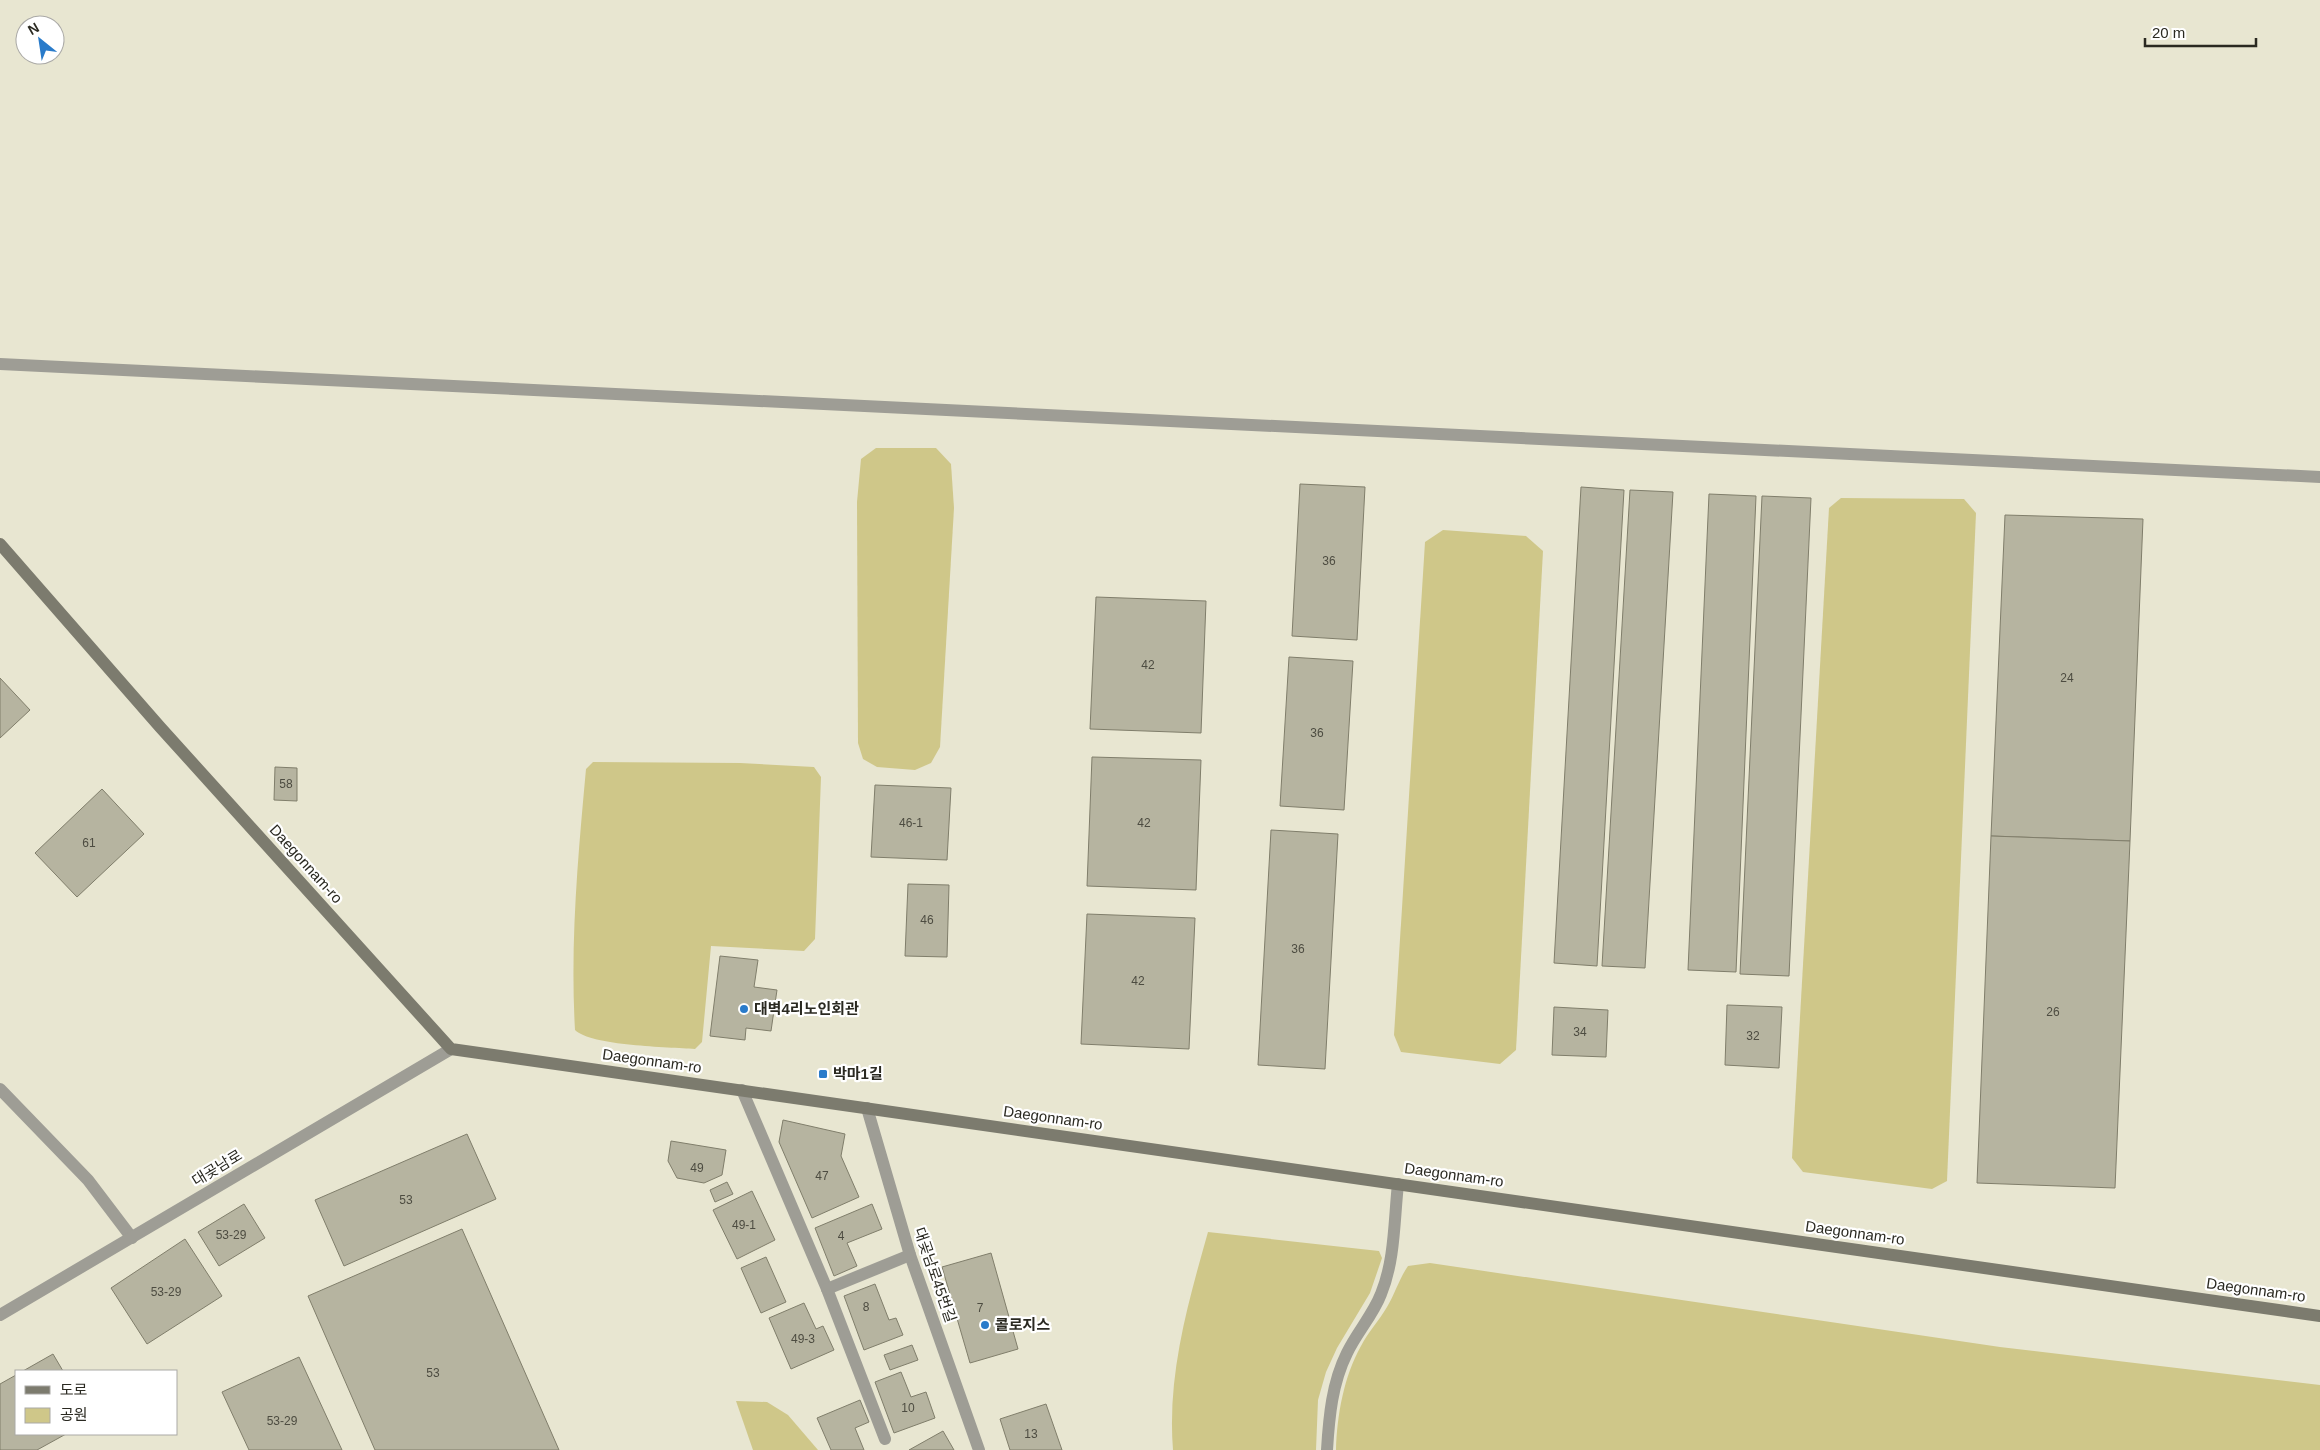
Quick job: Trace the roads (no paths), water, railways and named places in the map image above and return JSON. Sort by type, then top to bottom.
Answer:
[{"type":"street","points":[[0,364],[2320,478]]},
{"type":"street","name":"Daegonnam-ro","points":[[0,544],[153,720],[451,1049],[2320,1316]]},
{"type":"street","name":"대곶남로","points":[[0,1315],[451,1049]]},
{"type":"street","points":[[0,1089],[88,1180],[132,1238]]},
{"type":"street","points":[[742,1090],[826,1289],[884,1439]]},
{"type":"street","name":"대곶남로45번길","points":[[867,1108],[910,1255],[979,1450]]},
{"type":"street","points":[[1327,1450],[1328,1420],[1335,1385],[1347,1353],[1371,1316],[1389,1271],[1398,1184]]},
{"type":"street","points":[[826,1289],[910,1255]]},
{"type":"place","name":"대벽4리노인회관","points":[[744,1009]]},
{"type":"place","name":"박마1길","points":[[823,1074]]},
{"type":"place","name":"콜로지스","points":[[985,1325]]}]
